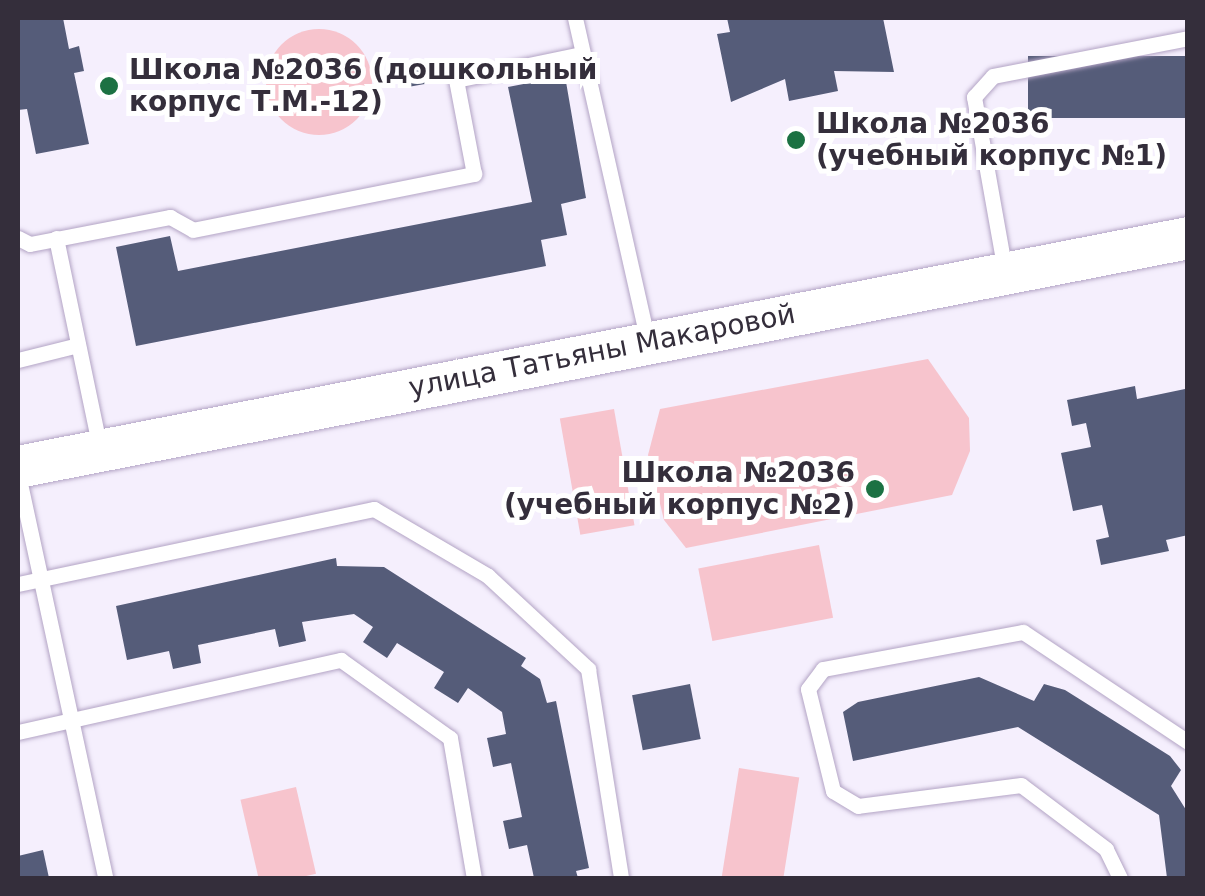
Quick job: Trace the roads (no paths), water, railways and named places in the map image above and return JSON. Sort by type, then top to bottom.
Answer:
[{"type":"street","name":"улица Татьяны Макаровой","points":[[18,471],[100,451],[1188,238]]},
{"type":"lane","points":[[575,18],[648,342]]},
{"type":"lane","points":[[1005,271],[974,97],[993,76],[1188,38]]},
{"type":"lane","points":[[18,238],[56,238],[170,217],[193,230],[474,174],[456,80],[582,54]]},
{"type":"lane","points":[[56,238],[100,451]]},
{"type":"lane","points":[[18,360],[78,345]]},
{"type":"lane","points":[[18,471],[66,721],[105,878]]},
{"type":"lane","points":[[18,584],[374,509],[488,576],[588,670],[621,878]]},
{"type":"lane","points":[[1120,878],[1106,849],[1021,785],[858,806],[833,791],[808,689],[823,669],[1023,632],[1188,742]]},
{"type":"lane","points":[[18,732],[342,660],[450,738],[474,878]]},
{"type":"place","name":"Школа №2036 (дошкольный корпус Т.М.-12)","points":[[109,86]]},
{"type":"place","name":"Школа №2036 (учебный корпус №1)","points":[[796,140]]},
{"type":"place","name":"Школа №2036 (учебный корпус №2)","points":[[875,489]]}]
